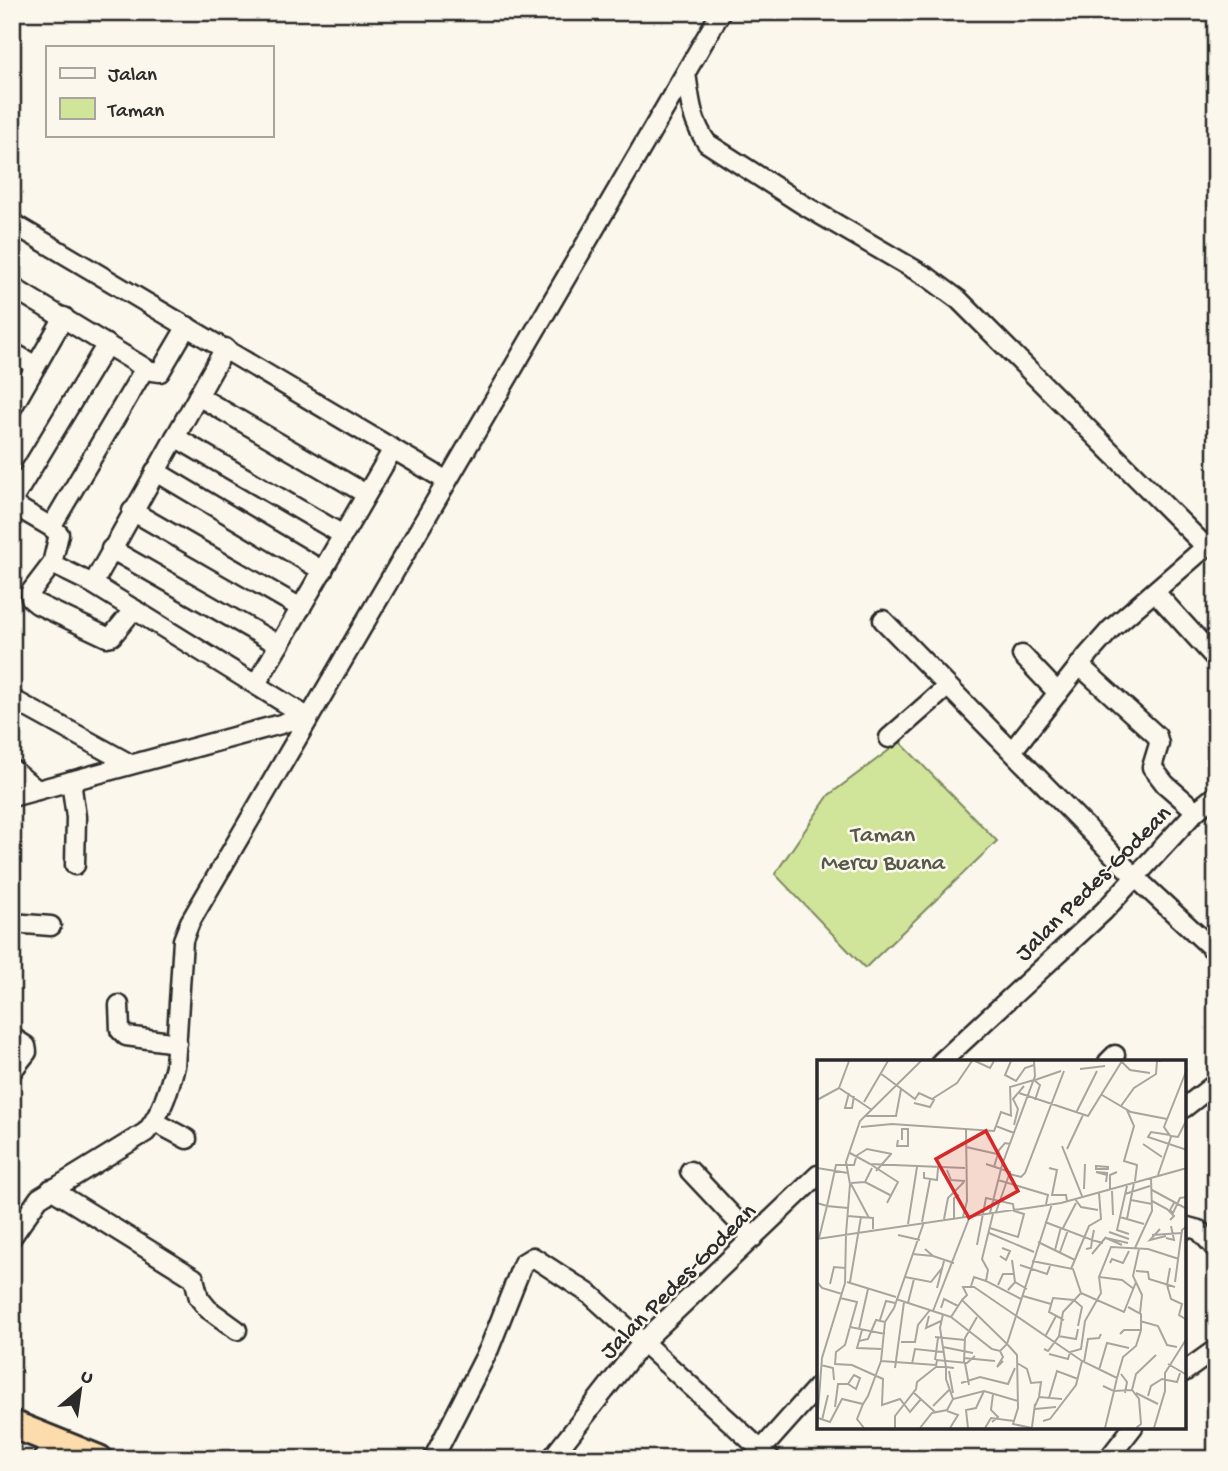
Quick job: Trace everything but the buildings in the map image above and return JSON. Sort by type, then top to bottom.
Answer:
[{"type":"highway","points":[[12,1424],[51,1451],[99,1459]]},
{"type":"street","points":[[12,1237],[39,1198],[146,1132],[155,1122],[175,1066],[183,940],[190,922],[304,715],[447,481],[721,12]]},
{"type":"street","points":[[686,73],[692,115],[697,129],[707,143],[802,204],[929,278],[959,300],[1211,542],[1111,629],[1079,665],[1012,751]]},
{"type":"street","points":[[12,223],[447,481]]},
{"type":"street","points":[[12,287],[144,366],[145,370]]},
{"type":"street","points":[[12,408],[64,317]]},
{"type":"street","points":[[145,370],[160,372],[187,326]]},
{"type":"street","points":[[107,344],[12,503],[51,527],[60,537],[51,564],[30,593],[31,599],[107,638],[112,636],[134,609]]},
{"type":"street","points":[[93,584],[225,348]]},
{"type":"street","points":[[12,352],[36,366]]},
{"type":"street","points":[[51,527],[145,370]]},
{"type":"street","points":[[198,396],[366,495]]},
{"type":"street","points":[[175,437],[343,535]]},
{"type":"street","points":[[256,684],[393,449]]},
{"type":"street","points":[[155,471],[323,571]]},
{"type":"street","points":[[132,511],[301,608]]},
{"type":"street","points":[[111,549],[279,645]]},
{"type":"street","points":[[51,564],[93,584],[304,715]]},
{"type":"street","points":[[1155,592],[1216,659]]},
{"type":"street","points":[[883,620],[1135,877],[1216,952]]},
{"type":"street","points":[[1022,655],[1058,693]]},
{"type":"street","points":[[1079,665],[1157,736],[1159,744],[1152,767],[1165,784],[1196,811]]},
{"type":"street","points":[[889,737],[947,687]]},
{"type":"street","points":[[12,699],[130,764]]},
{"type":"street","points":[[12,797],[281,724],[304,715]]},
{"type":"street","points":[[12,769],[37,790]]},
{"type":"street","points":[[71,781],[76,817],[75,865]]},
{"type":"street","name":"Jalan Pedes-Godean","points":[[954,1058],[1104,911],[1196,811],[1216,794]]},
{"type":"street","points":[[12,924],[51,926]]},
{"type":"street","points":[[119,1005],[120,1030],[126,1037],[177,1043]]},
{"type":"street","points":[[12,1037],[26,1046],[27,1052],[12,1071]]},
{"type":"street","points":[[1186,1106],[1216,1083]]},
{"type":"street","points":[[155,1122],[187,1139]]},
{"type":"street","points":[[690,1171],[753,1238]]},
{"type":"street","name":"Jalan Pedes-Godean","points":[[551,1459],[642,1343],[817,1176]]},
{"type":"street","points":[[51,1189],[194,1278],[203,1304],[221,1321],[237,1330]]},
{"type":"street","points":[[1186,1227],[1199,1230],[1216,1249]]},
{"type":"street","points":[[433,1459],[489,1349],[523,1263],[529,1257],[538,1259],[592,1295],[762,1456],[817,1387]]},
{"type":"street","points":[[1186,1371],[1216,1349]]},
{"type":"street","points":[[1113,1457],[1125,1431]]},
{"type":"green space","name":"Taman Mercu Buana","points":[[900,742],[997,841],[865,968],[775,874],[829,795]]}]
